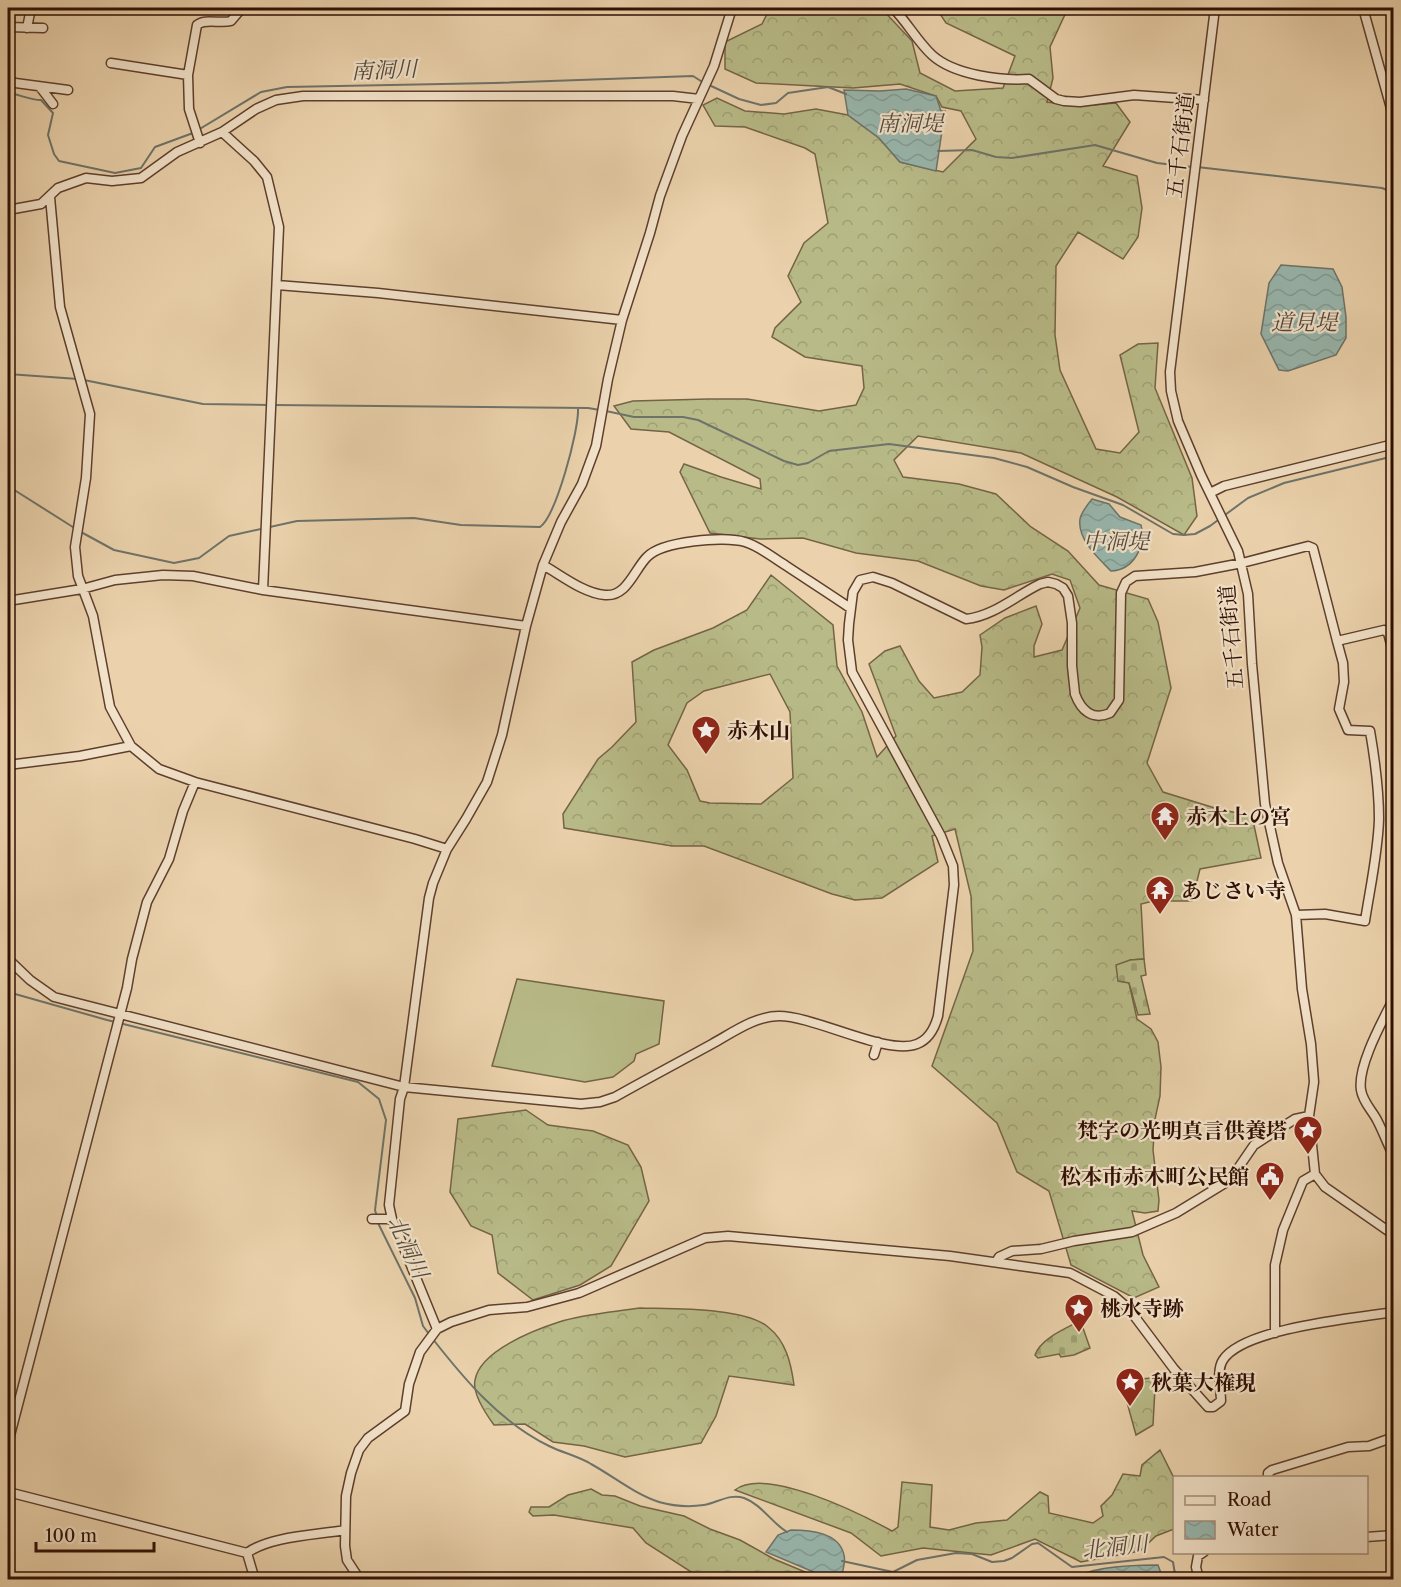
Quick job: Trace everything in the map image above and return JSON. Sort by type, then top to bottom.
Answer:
[{"type":"street","points":[[27,28],[31,8]]},
{"type":"street","points":[[200,143],[189,109],[188,75],[199,22],[231,21],[242,8]]},
{"type":"street","points":[[437,1329],[392,1219],[389,1205],[400,1099],[404,1087],[429,898],[447,849],[487,782],[502,735],[526,626],[543,565],[561,522],[582,484],[596,446],[622,320],[651,232],[660,196],[682,136],[714,66],[732,8]]},
{"type":"street","points":[[893,8],[930,53],[942,63],[988,77],[1011,80],[1029,79],[1056,99],[1080,102],[1134,95],[1204,100]]},
{"type":"street","name":"五千石街道","points":[[1215,8],[1172,362],[1171,391],[1178,421],[1242,563],[1248,594],[1265,804],[1278,863],[1296,915],[1302,989],[1309,1025],[1314,1082],[1310,1116],[1315,1174]]},
{"type":"street","points":[[1364,8],[1394,118]]},
{"type":"street","points":[[8,27],[43,28]]},
{"type":"street","points":[[111,63],[188,75]]},
{"type":"street","points":[[8,82],[68,90]]},
{"type":"street","points":[[40,87],[53,104]]},
{"type":"street","points":[[8,210],[41,204],[58,188],[86,178],[112,181],[141,178],[177,152],[222,132],[276,100],[303,96],[673,96],[699,99]]},
{"type":"street","points":[[222,132],[254,161],[267,177],[279,227],[263,590]]},
{"type":"street","points":[[50,197],[60,307],[90,414],[86,478],[75,547],[78,576],[93,616],[110,707],[131,746],[159,769],[195,782],[447,849]]},
{"type":"street","points":[[277,285],[378,293],[622,320]]},
{"type":"street","points":[[1210,493],[1224,486],[1394,444]]},
{"type":"street","points":[[543,565],[591,592],[616,594],[626,585],[647,556],[658,549],[700,541],[734,540],[747,542],[764,551],[850,608]]},
{"type":"street","points":[[8,959],[30,980],[54,997],[404,1087],[581,1104],[600,1102],[615,1097],[765,1017],[795,1017],[895,1046],[918,1044],[936,1026],[954,885],[953,866],[941,836],[852,672],[848,640],[850,608],[853,592],[860,580],[873,577],[892,583],[966,619],[991,612],[1040,584],[1048,582],[1056,584],[1063,588],[1070,603],[1073,676],[1080,708],[1096,716],[1104,716],[1116,706],[1119,700],[1120,602],[1121,592],[1126,582],[1135,576],[1195,572],[1308,546],[1313,548],[1343,663],[1344,682],[1339,709],[1348,730],[1370,731],[1375,761],[1379,821],[1365,921],[1325,914],[1296,915]]},
{"type":"street","points":[[8,599],[82,589],[116,580],[163,575],[192,576],[263,590],[526,626]]},
{"type":"street","points":[[1337,641],[1384,630],[1388,633],[1394,655]]},
{"type":"street","points":[[8,765],[80,756],[131,746]]},
{"type":"street","points":[[8,1443],[121,1014],[147,902],[169,859],[183,811],[195,782]]},
{"type":"street","points":[[1394,998],[1373,1040],[1361,1078],[1361,1090],[1365,1103],[1377,1120],[1394,1157]]},
{"type":"street","points":[[874,1055],[878,1042]]},
{"type":"street","points":[[996,1262],[999,1257],[1012,1251],[1041,1249],[1074,1241],[1132,1232],[1176,1213],[1230,1180],[1254,1145],[1295,1119],[1310,1116]]},
{"type":"street","points":[[1275,1333],[1274,1280],[1281,1238],[1303,1181],[1315,1174],[1325,1187],[1394,1236]]},
{"type":"street","points":[[372,1219],[392,1219]]},
{"type":"street","points":[[360,1580],[347,1560],[346,1496],[351,1473],[359,1450],[368,1438],[405,1412],[409,1384],[420,1352],[437,1329],[463,1317],[489,1310],[527,1307],[579,1293],[705,1238],[740,1236],[996,1262],[1070,1273],[1114,1296],[1129,1309],[1174,1369],[1208,1407],[1213,1407],[1221,1401],[1223,1359],[1243,1343],[1329,1321],[1394,1312]]},
{"type":"street","points":[[1268,1476],[1272,1470],[1280,1467],[1348,1447],[1369,1446],[1394,1437]]},
{"type":"street","points":[[8,1492],[247,1553],[254,1548],[276,1541],[345,1530]]},
{"type":"street","points":[[1368,1536],[1394,1535]]},
{"type":"street","points":[[247,1553],[255,1580]]},
{"type":"street","points":[[1199,1580],[1196,1567],[1198,1556],[1201,1554]]},
{"type":"green space","points":[[770,8],[881,8],[912,41],[920,73],[955,91],[1003,88],[1015,56],[946,23],[936,8],[1068,8],[1050,47],[1053,78],[1047,102],[1081,106],[1116,103],[1130,122],[1103,166],[1137,176],[1142,208],[1138,237],[1123,259],[1078,232],[1056,266],[1055,335],[1060,370],[1096,449],[1120,453],[1139,432],[1120,355],[1138,344],[1158,343],[1155,388],[1192,478],[1197,516],[1184,535],[1117,497],[1021,453],[918,436],[894,460],[903,477],[959,484],[996,494],[1031,527],[1068,551],[1099,585],[1148,599],[1158,622],[1171,688],[1147,763],[1163,792],[1218,809],[1252,816],[1261,858],[1200,869],[1192,901],[1153,901],[1141,904],[1144,959],[1130,960],[1129,983],[1137,1019],[1151,1029],[1158,1042],[1161,1067],[1160,1096],[1155,1119],[1153,1150],[1159,1200],[1158,1211],[1145,1213],[1132,1211],[1143,1255],[1159,1287],[1134,1298],[1071,1265],[1049,1191],[1017,1172],[997,1123],[932,1066],[973,951],[971,896],[955,829],[932,836],[938,862],[882,898],[855,900],[832,894],[704,846],[672,846],[564,828],[563,814],[598,759],[636,722],[632,662],[654,650],[713,628],[747,610],[771,575],[833,625],[837,666],[862,712],[877,757],[896,736],[869,664],[885,651],[900,646],[919,681],[934,698],[962,692],[980,675],[982,647],[980,635],[1005,618],[1036,606],[1042,624],[1034,646],[1034,657],[1062,650],[1080,608],[1070,580],[1052,574],[1004,590],[981,586],[918,561],[856,553],[803,538],[760,539],[710,533],[680,472],[684,464],[761,489],[760,479],[669,432],[631,429],[614,406],[633,401],[747,399],[819,411],[856,405],[864,388],[862,366],[805,357],[772,337],[775,328],[801,302],[788,276],[804,243],[828,223],[815,154],[805,148],[745,127],[715,126],[703,105],[717,98],[745,111],[784,114],[816,109],[848,115],[879,138],[900,162],[943,172],[976,139],[961,111],[942,107],[936,96],[900,84],[853,88],[756,83],[725,69],[725,42],[762,24]],"holes":[[[770,674],[790,712],[793,778],[761,804],[700,801],[687,770],[668,745],[687,703],[704,691]]]},
{"type":"green space","points":[[1144,959],[1146,975],[1141,976],[1150,1014],[1138,1015],[1129,983],[1118,981],[1116,965],[1130,960]]},
{"type":"green space","points":[[517,979],[664,1001],[659,1044],[636,1054],[634,1061],[613,1077],[585,1082],[492,1066]]},
{"type":"green space","points":[[526,1110],[548,1125],[593,1131],[628,1145],[641,1167],[649,1201],[611,1266],[580,1285],[533,1300],[498,1273],[492,1235],[471,1226],[450,1192],[458,1119]]},
{"type":"green space","points":[[640,1308],[707,1310],[757,1320],[774,1333],[783,1346],[794,1385],[729,1376],[716,1416],[701,1443],[625,1457],[584,1446],[553,1442],[525,1424],[494,1425],[480,1404],[475,1380],[479,1370],[497,1351],[523,1336],[559,1322]]},
{"type":"green space","points":[[1076,1323],[1083,1328],[1090,1348],[1074,1355],[1061,1357],[1059,1354],[1038,1358],[1035,1355],[1046,1340]]},
{"type":"green space","points":[[1137,1376],[1140,1379],[1152,1378],[1155,1388],[1153,1425],[1136,1435],[1125,1395],[1124,1378]]},
{"type":"green space","points":[[1160,1450],[1173,1476],[1173,1529],[1156,1536],[1140,1551],[1081,1562],[1035,1539],[991,1555],[923,1548],[881,1556],[851,1533],[735,1490],[749,1484],[768,1484],[790,1488],[837,1504],[892,1531],[898,1527],[902,1482],[932,1485],[930,1527],[949,1530],[976,1523],[1007,1520],[1040,1492],[1048,1496],[1049,1513],[1093,1523],[1103,1516],[1101,1506],[1112,1495],[1123,1474],[1140,1476],[1142,1465]]},
{"type":"green space","points":[[591,1489],[602,1495],[615,1496],[640,1506],[684,1516],[822,1579],[702,1579],[646,1543],[633,1528],[554,1515],[533,1516],[529,1512],[531,1507],[549,1507],[568,1495]]},
{"type":"water","name":"南洞堤","points":[[906,89],[936,96],[941,111],[945,111],[936,171],[900,162],[879,138],[848,115],[844,90]]},
{"type":"water","name":"道見堤","points":[[1281,265],[1333,269],[1342,287],[1346,317],[1346,338],[1336,355],[1288,371],[1279,370],[1261,334],[1269,283]]},
{"type":"water","name":"中洞堤","points":[[1092,499],[1109,504],[1120,517],[1141,525],[1140,549],[1132,562],[1119,570],[1111,571],[1090,548],[1082,534],[1080,519]]},
{"type":"water","points":[[791,1530],[815,1532],[836,1541],[841,1547],[844,1558],[841,1579],[830,1579],[766,1552],[778,1535]]},
{"type":"water","points":[[1158,1565],[1163,1579],[1073,1579],[1102,1569]]},
{"type":"waterway","name":"南洞川","points":[[198,130],[261,92],[287,87],[693,76],[704,83]]},
{"type":"waterway","name":"南洞川","points":[[709,85],[739,99],[761,105],[776,103],[788,93],[828,87],[846,94]]},
{"type":"waterway","name":"南洞川","points":[[8,93],[41,100],[53,113],[48,135],[54,154],[59,161],[115,173],[141,168],[155,147],[193,133]]},
{"type":"waterway","points":[[938,151],[972,150],[996,157],[1012,158],[1095,145],[1157,163],[1192,167]]},
{"type":"waterway","points":[[1197,167],[1382,188],[1394,193]]},
{"type":"waterway","points":[[8,374],[78,379]]},
{"type":"waterway","points":[[84,380],[203,404],[268,405]]},
{"type":"waterway","points":[[273,405],[588,408],[600,410]]},
{"type":"waterway","points":[[81,532],[114,550],[174,563],[199,558],[229,536],[297,521],[414,518],[461,525],[540,527],[553,507],[565,472],[575,435],[578,409]]},
{"type":"waterway","points":[[606,411],[634,417],[683,417],[698,420],[784,461],[798,465],[808,463],[829,451],[889,444],[994,458],[1027,467],[1123,505],[1173,534],[1184,535],[1195,534],[1210,526],[1248,498],[1284,483],[1394,456]]},
{"type":"waterway","points":[[8,486],[76,529]]},
{"type":"waterway","name":"北洞川","points":[[8,992],[107,1020],[358,1082],[379,1099],[386,1120],[375,1210],[377,1217]]},
{"type":"waterway","name":"北洞川","points":[[378,1223],[415,1298],[423,1326],[429,1334]]},
{"type":"waterway","name":"北洞川","points":[[432,1338],[484,1399],[515,1425],[549,1446],[586,1461],[633,1490],[659,1502],[693,1506],[734,1497],[744,1498],[756,1505],[787,1532]]},
{"type":"waterway","name":"北洞川","points":[[842,1561],[893,1572],[917,1560],[956,1553],[972,1554],[992,1562],[1004,1561],[1032,1544],[1038,1543],[1072,1567],[1164,1557],[1173,1562],[1176,1580]]},
{"type":"place","name":"赤木山","points":[[706,756]]},
{"type":"place","name":"赤木上の宮","points":[[1165,842]]},
{"type":"place","name":"あじさい寺","points":[[1160,916]]},
{"type":"place","name":"梵字の光明真言供養塔","points":[[1308,1156]]},
{"type":"place","name":"松本市赤木町公民館","points":[[1270,1202]]},
{"type":"place","name":"桃水寺跡","points":[[1079,1334]]},
{"type":"place","name":"秋葉大権現","points":[[1130,1408]]}]
